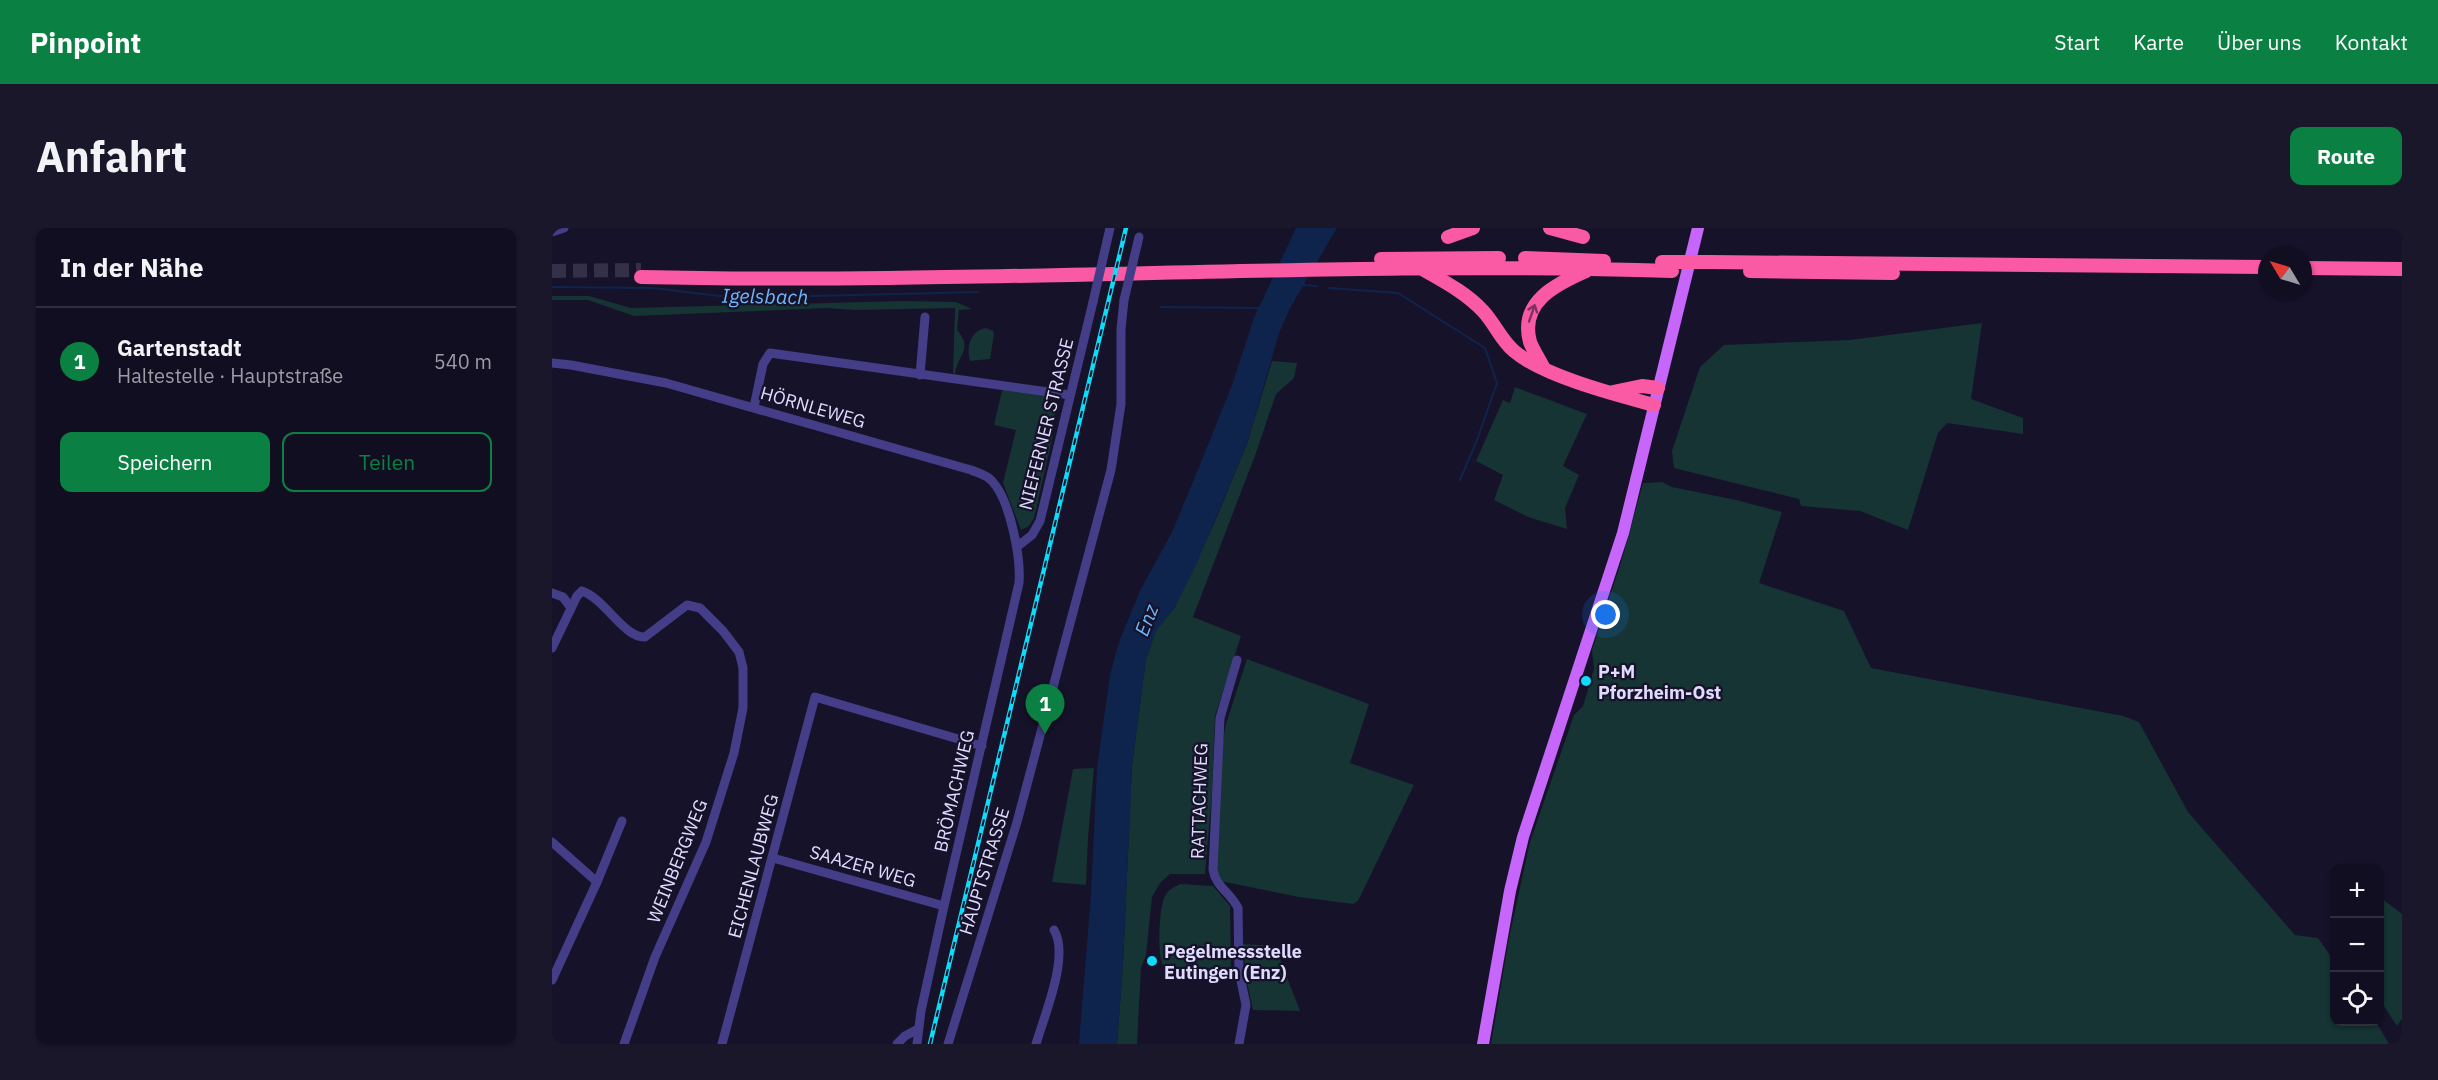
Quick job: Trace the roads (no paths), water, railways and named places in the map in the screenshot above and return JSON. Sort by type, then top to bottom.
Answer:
[{"type":"highway","points":[[1448,237],[1473,228]]},
{"type":"highway","points":[[1550,228],[1583,237]]},
{"type":"highway","points":[[641,274],[914,278],[1260,265],[1564,258],[1667,267]]},
{"type":"highway","points":[[1377,263],[1422,269],[1497,267],[1590,269],[2258,267]]},
{"type":"highway","points":[[1711,267],[1840,273],[1971,271],[2258,275]]},
{"type":"highway","points":[[2312,268],[2402,269]]},
{"type":"highway","points":[[1422,269],[1471,299],[1513,350],[1526,360],[1610,393],[1654,405]]},
{"type":"highway","points":[[1543,368],[1530,342],[1528,326],[1531,310],[1549,289],[1590,269]]},
{"type":"highway","points":[[2312,275],[2402,277]]},
{"type":"highway","points":[[1610,393],[1659,383]]},
{"type":"main road","points":[[1483,1044],[1523,837],[1617,554],[1698,228]]},
{"type":"street","points":[[552,232],[564,228]]},
{"type":"street","name":"NIEFERNER STRASSE","points":[[1018,546],[1032,535],[1040,521],[1110,228]]},
{"type":"street","name":"HAUPTSTRASSE","points":[[948,1044],[1001,878],[1049,707],[1104,496],[1117,437],[1122,391],[1121,329],[1124,300],[1140,232]]},
{"type":"street","points":[[920,375],[925,317]]},
{"type":"street","points":[[754,407],[763,364],[770,352],[1070,395]]},
{"type":"street","name":"HÖRNLEWEG","points":[[552,363],[666,383],[971,470],[994,483],[1003,501],[1018,546]]},
{"type":"street","name":"BRÖMACHWEG","points":[[917,1044],[918,1029],[944,906],[1017,598],[1020,575],[1018,546]]},
{"type":"street","name":"WEINBERGWEG","points":[[571,608],[582,591],[590,593],[638,638],[645,637],[687,605],[700,608],[723,631],[739,652],[744,668],[743,708],[738,735],[706,842],[656,957],[624,1044]]},
{"type":"street","points":[[552,593],[563,597],[571,608],[552,648]]},
{"type":"street","name":"RATTACHWEG","points":[[1237,660],[1220,718],[1213,870],[1216,882],[1235,901],[1238,908],[1239,971],[1246,1005],[1239,1044]]},
{"type":"street","name":"EICHENLAUBWEG","points":[[722,1044],[815,697],[982,746]]},
{"type":"street","points":[[552,980],[597,882],[621,821]]},
{"type":"street","points":[[552,842],[597,882]]},
{"type":"street","name":"SAAZER WEG","points":[[773,858],[944,906]]},
{"type":"street","points":[[1036,1044],[1060,960],[1058,937],[1054,930]]},
{"type":"street","points":[[897,1044],[905,1036],[918,1029]]},
{"type":"water","name":"Enz","points":[[1296,228],[1337,228],[1290,308],[1279,333],[1247,444],[1196,565],[1175,607],[1156,631],[1146,659],[1132,765],[1117,1044],[1079,1044],[1091,894],[1097,768],[1110,675],[1119,642],[1140,591],[1172,532],[1232,385],[1254,318]]},
{"type":"waterway","points":[[1303,285],[1317,286]]},
{"type":"waterway","name":"Igelsbach","points":[[552,287],[653,288],[736,298],[978,292]]},
{"type":"waterway","points":[[1329,288],[1398,293],[1485,348],[1497,383],[1460,480]]},
{"type":"waterway","name":"Igelsbach","points":[[1161,307],[1260,308]]},
{"type":"tunnel","points":[[552,271],[641,270]]},
{"type":"railway","points":[[930,1044],[1126,228]]},
{"type":"place","name":"P+M Pforzheim-Ost","points":[[1586,681]]},
{"type":"place","name":"Gartenstadt","points":[[1045,734]]},
{"type":"place","name":"Pegelmessstelle Eutingen (Enz)","points":[[1152,961]]}]
